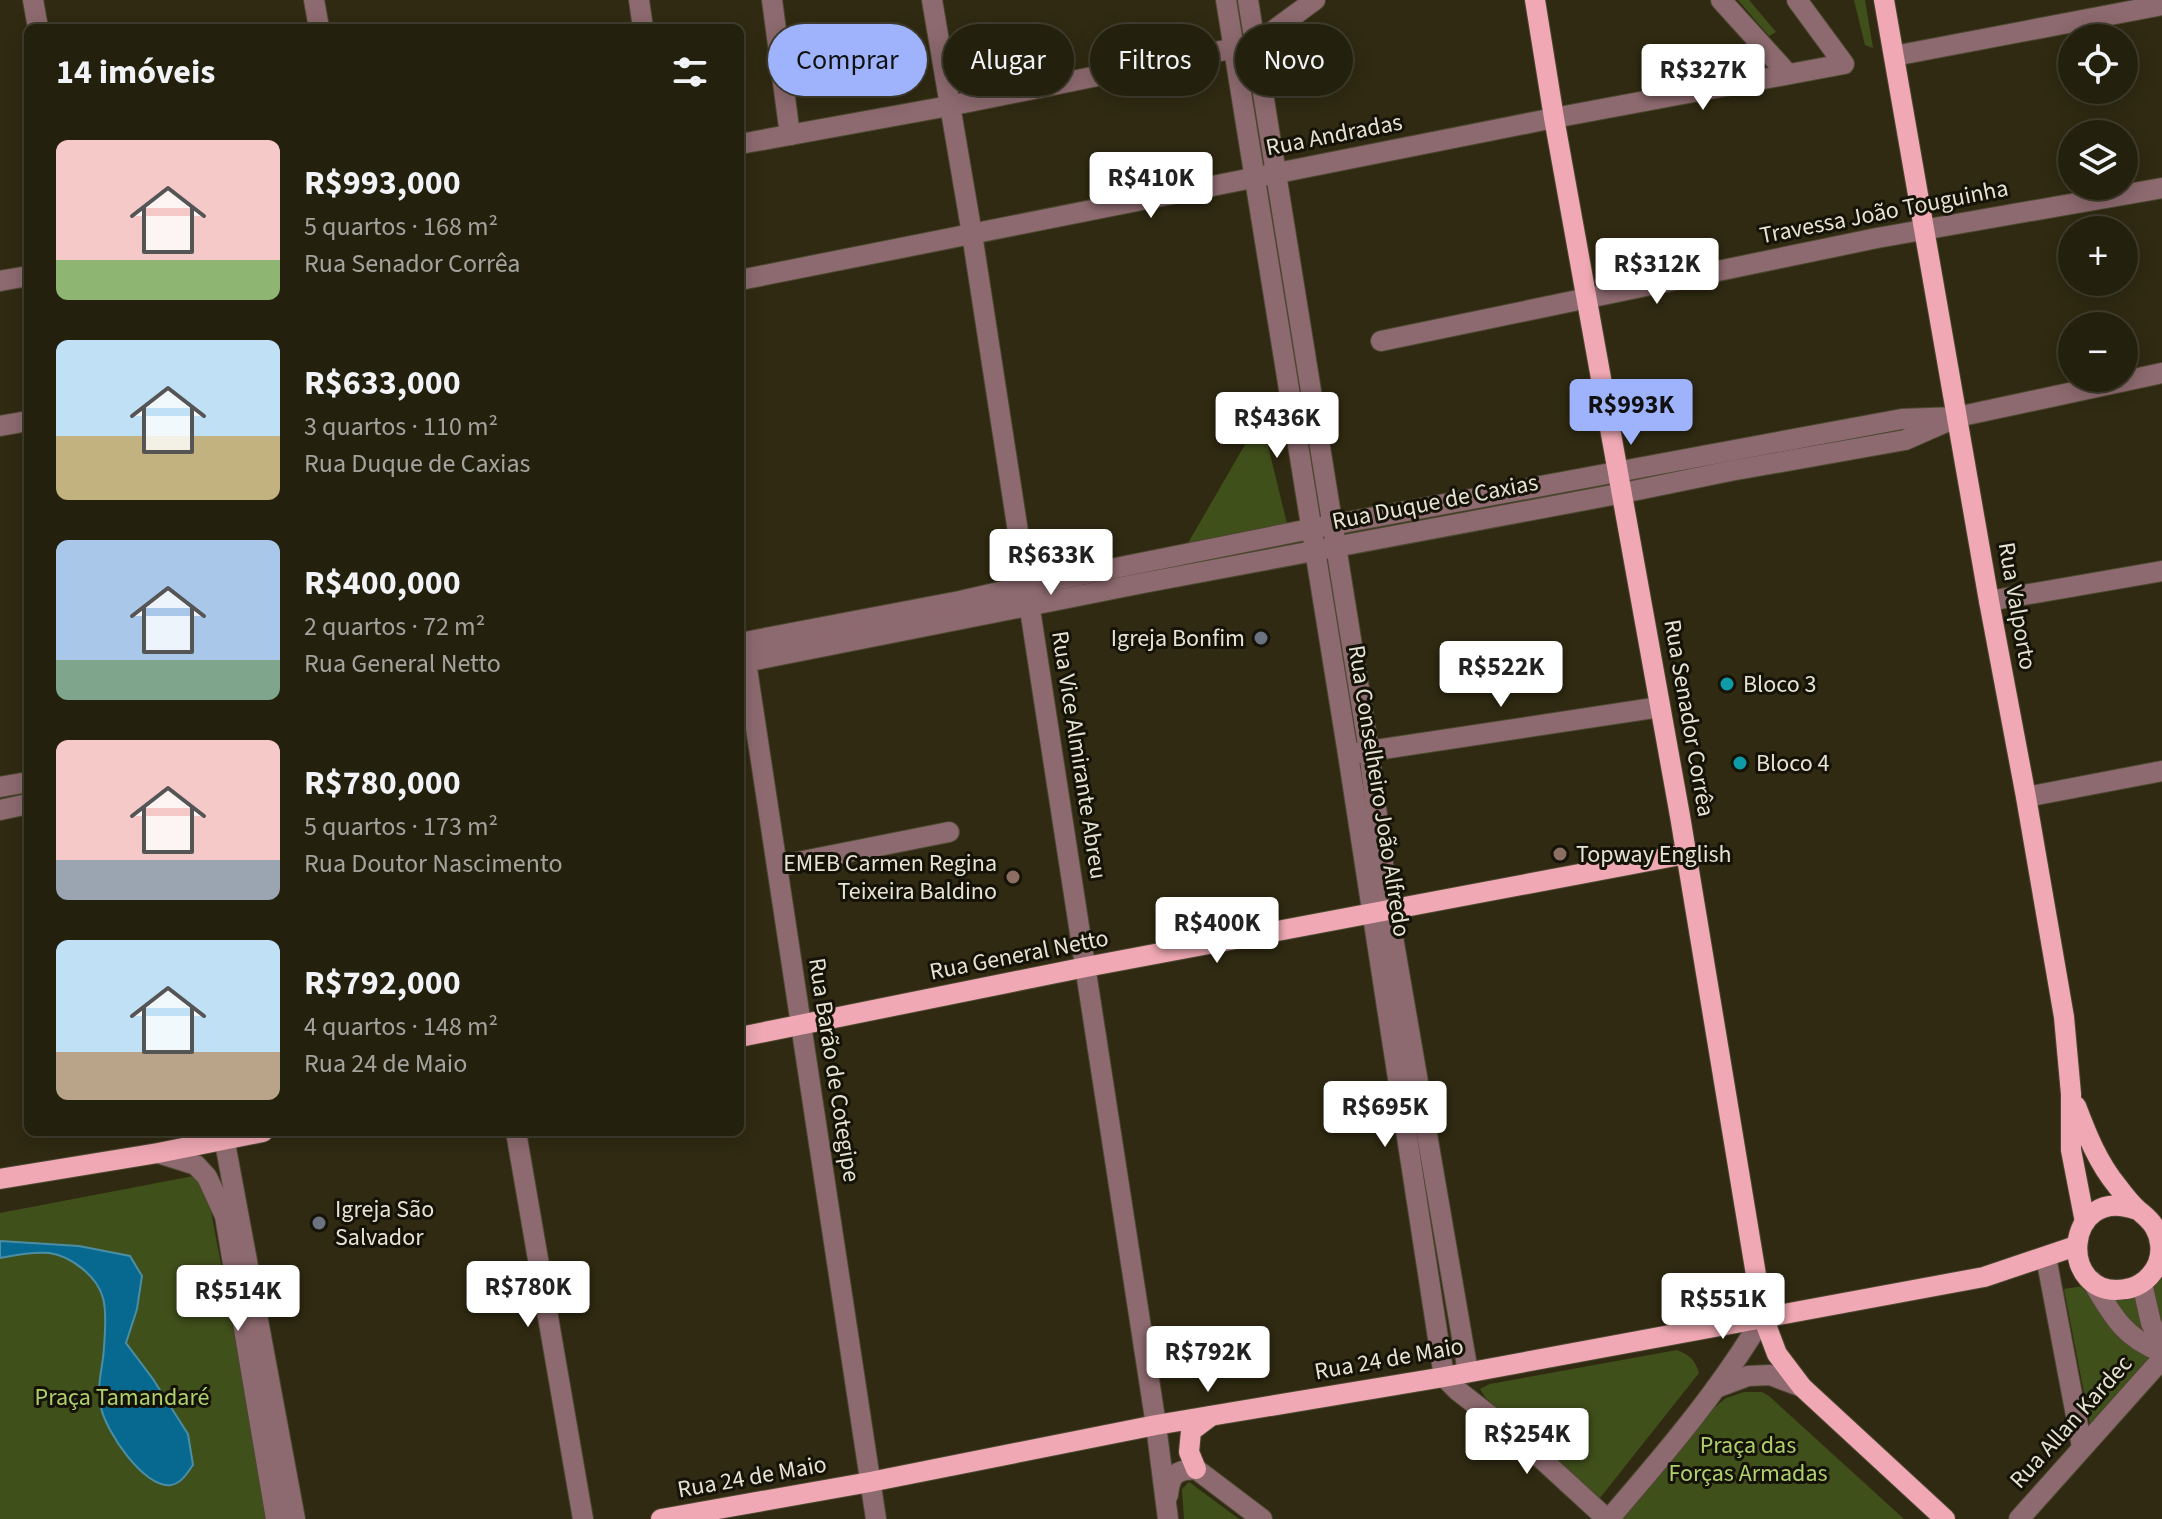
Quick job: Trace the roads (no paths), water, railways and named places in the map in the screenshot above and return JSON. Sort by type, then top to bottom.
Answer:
[{"type":"main road","name":"Rua Senador Corrêa","points":[[1535,0],[1686,854],[1763,1317],[1777,1354],[1802,1387],[1945,1519]]},
{"type":"main road","name":"Rua Valporto","points":[[1884,0],[2064,1017],[2071,1094],[2071,1150],[2085,1222]]},
{"type":"main road","name":"Rua General Netto","points":[[744,1036],[1086,967],[1686,854]]},
{"type":"main road","points":[[2071,1094],[2100,1164],[2148,1214],[2161,1241],[2158,1263],[2142,1283],[2130,1289],[2117,1290],[2104,1288],[2092,1281],[2077,1260],[2078,1233],[2085,1222],[2106,1207],[2127,1206],[2148,1214]]},
{"type":"main road","points":[[0,1179],[158,1153],[224,1136]]},
{"type":"main road","name":"Rua 24 de Maio","points":[[670,1518],[1156,1425],[1444,1377],[1984,1277],[2076,1246]]},
{"type":"main road","points":[[1196,1469],[1189,1452],[1191,1431],[1211,1416]]},
{"type":"street","points":[[33,0],[37,24]]},
{"type":"street","points":[[314,0],[318,24]]},
{"type":"street","points":[[639,0],[642,24]]},
{"type":"street","points":[[772,0],[790,135]]},
{"type":"street","name":"Rua Vice Almirante Abreu","points":[[932,0],[972,234],[1167,1511]]},
{"type":"street","name":"Rua Conselheiro João Alfredo","points":[[1226,0],[1236,24]]},
{"type":"street","name":"Rua Conselheiro João Alfredo","points":[[1246,24],[1248,0]]},
{"type":"street","points":[[1278,24],[1315,0]]},
{"type":"street","points":[[1721,0],[1788,74]]},
{"type":"street","name":"Rua Andradas","points":[[744,279],[1554,118],[1844,64],[1797,0]]},
{"type":"street","points":[[1894,56],[2162,4]]},
{"type":"street","points":[[744,143],[949,106],[1235,48]]},
{"type":"street","name":"Rua Conselheiro João Alfredo","points":[[1253,96],[1282,279],[1304,354],[1369,751],[1368,824]]},
{"type":"street","name":"Travessa João Touguinha","points":[[1381,341],[1925,229],[2162,188]]},
{"type":"street","points":[[0,281],[24,277]]},
{"type":"street","name":"Rua Conselheiro João Alfredo","points":[[1282,279],[1283,358],[1348,754],[1368,824],[1405,1065],[1406,1138],[1444,1377]]},
{"type":"street","points":[[1283,358],[1304,354]]},
{"type":"street","points":[[1957,417],[2162,373]]},
{"type":"street","name":"Rua Duque de Caxias","points":[[744,648],[833,635],[962,610],[1028,596],[1140,562],[1310,529],[1902,419],[1957,417]]},
{"type":"street","name":"Rua Duque de Caxias","points":[[1028,596],[1143,583],[1905,440],[1957,417]]},
{"type":"street","points":[[0,426],[24,422]]},
{"type":"street","points":[[1483,497],[1485,520]]},
{"type":"street","points":[[1428,507],[1432,530]]},
{"type":"street","points":[[1140,562],[1143,583]]},
{"type":"street","points":[[1989,601],[2162,571]]},
{"type":"street","points":[[1330,646],[1352,643]]},
{"type":"street","name":"Rua Barão de Cotegipe","points":[[744,660],[876,1519]]},
{"type":"street","points":[[1348,754],[1660,707]]},
{"type":"street","points":[[2026,797],[2162,771]]},
{"type":"street","points":[[0,787],[24,783]]},
{"type":"street","points":[[0,810],[24,805]]},
{"type":"street","points":[[778,866],[949,832]]},
{"type":"street","name":"Rua Conselheiro João Alfredo","points":[[1405,1065],[1427,1133],[1468,1372]]},
{"type":"street","points":[[1406,1138],[1427,1133]]},
{"type":"street","points":[[224,1136],[295,1519]]},
{"type":"street","points":[[517,1136],[583,1519]]},
{"type":"street","points":[[158,1153],[196,1165],[207,1177],[225,1216],[276,1519]]},
{"type":"street","points":[[2046,1257],[2082,1447]]},
{"type":"street","points":[[2092,1281],[2132,1338],[2145,1346],[2162,1349]]},
{"type":"street","points":[[2142,1283],[2151,1323],[2162,1349]]},
{"type":"street","points":[[1444,1377],[1521,1440],[1608,1519],[1674,1444],[1736,1362],[1763,1317]]},
{"type":"street","name":"Rua Allan Kardec","points":[[2019,1519],[2162,1359]]},
{"type":"street","points":[[1716,1388],[1748,1376],[1770,1375],[1802,1387]]},
{"type":"street","points":[[1167,1511],[1169,1482],[1173,1476],[1183,1470],[1196,1469],[1262,1519]]},
{"type":"water","points":[[0,1241],[79,1246],[130,1256],[142,1276],[137,1309],[126,1343],[188,1434],[193,1465],[178,1482],[160,1484],[149,1478],[127,1456],[104,1417],[99,1391],[105,1309],[95,1282],[82,1268],[57,1255],[37,1253],[0,1258]]},
{"type":"place","name":"Igreja Bonfim","points":[[1261,638]]},
{"type":"place","name":"Bloco 3","points":[[1727,684]]},
{"type":"place","name":"Bloco 4","points":[[1740,763]]},
{"type":"place","name":"Topway English","points":[[1560,854]]},
{"type":"place","name":"EMEB Carmen Regina Teixeira Baldino","points":[[1013,877]]},
{"type":"place","name":"Igreja São Salvador","points":[[319,1223]]},
{"type":"park label","name":"Praça Tamandaré","points":[[122,1397]]},
{"type":"park label","name":"Praça das Forças Armadas","points":[[1748,1459]]}]
